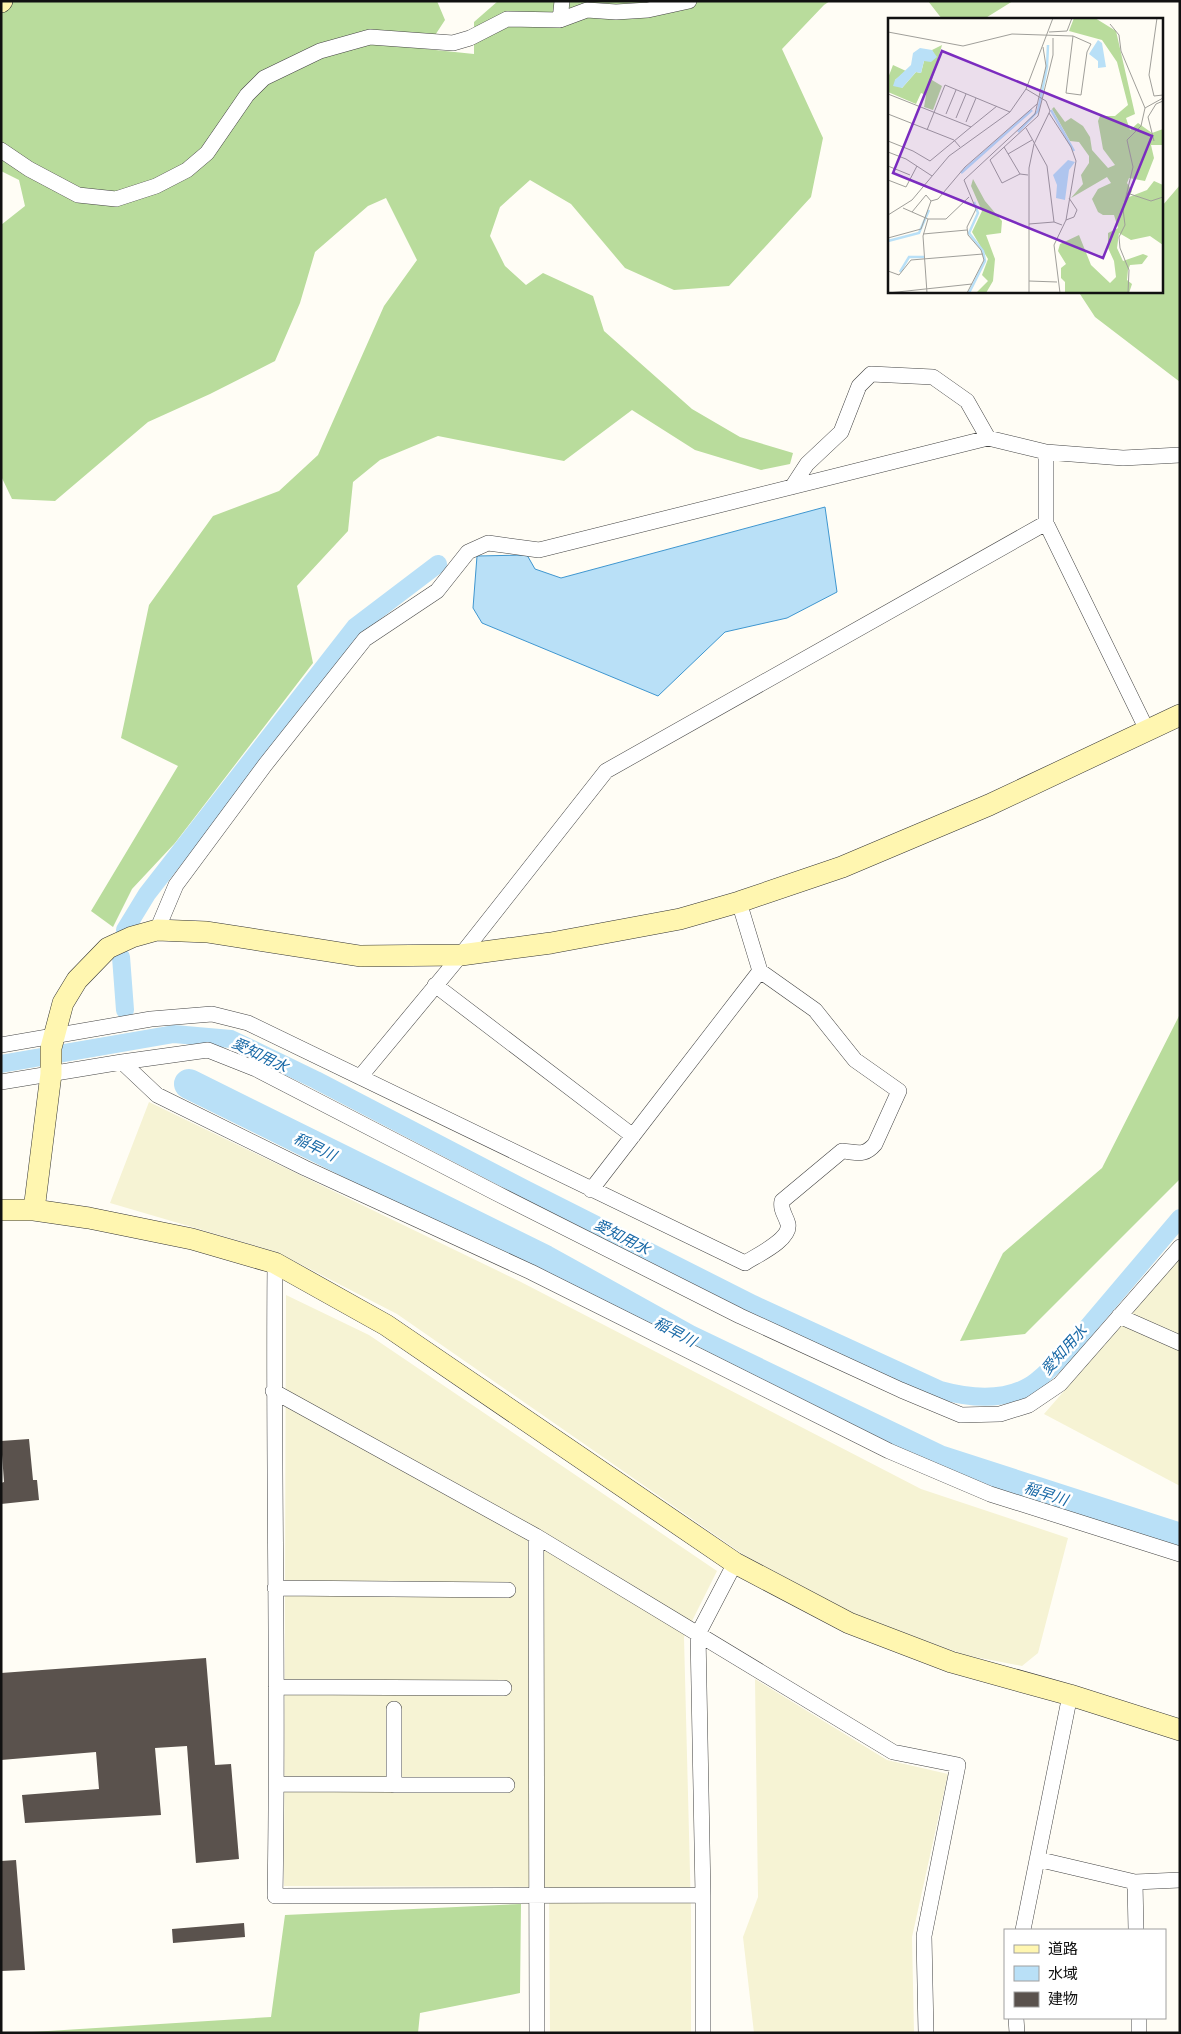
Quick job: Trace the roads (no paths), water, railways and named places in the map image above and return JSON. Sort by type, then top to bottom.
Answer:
[{"type":"street","points":[[560,20],[562,1]]},
{"type":"street","points":[[1,150],[29,169],[78,195],[116,199],[156,186],[187,170],[207,152],[247,95],[264,78],[320,51],[370,37],[453,43],[470,38],[507,19],[560,20],[587,10],[616,12],[648,10],[689,1]]},
{"type":"street","points":[[792,487],[807,464],[841,432],[859,386],[871,374],[933,377],[967,401],[988,438]]},
{"type":"street","points":[[157,930],[176,885],[264,765],[365,639],[437,591],[468,552],[488,542],[539,550],[988,438],[1046,452],[1123,458],[1180,455]]},
{"type":"street","points":[[1046,452],[1046,523],[1147,730]]},
{"type":"street","points":[[360,1077],[460,955],[606,770],[1046,523]]},
{"type":"street","points":[[34,1210],[51,1074],[52,1042],[63,1003],[77,980],[108,948],[132,937],[157,930],[207,932],[360,956],[460,955],[551,943],[680,919],[739,902],[842,867],[989,804],[1180,715]]},
{"type":"street","points":[[1,1045],[52,1042],[151,1019],[212,1014],[248,1023],[745,1263],[781,1240],[788,1232],[788,1225],[781,1206],[782,1201],[842,1151],[862,1153],[869,1151],[875,1144],[899,1091],[855,1060],[815,1010],[760,971],[739,902]]},
{"type":"street","points":[[591,1190],[760,971]]},
{"type":"street","points":[[435,985],[633,1136]]},
{"type":"street","points":[[1,1082],[208,1050],[256,1069],[740,1316],[901,1390],[961,1415],[1000,1414],[1029,1405],[1060,1384],[1180,1247]]},
{"type":"street","points":[[122,1062],[157,1095],[305,1168],[531,1272],[889,1451],[990,1494],[1180,1554]]},
{"type":"street","points":[[1,1210],[34,1210],[90,1218],[192,1239],[275,1263],[386,1325],[735,1563],[849,1623],[952,1662],[1070,1695],[1180,1730]]},
{"type":"street","points":[[275,1263],[277,1784],[275,1896],[703,1895]]},
{"type":"street","points":[[1120,1316],[1180,1343]]},
{"type":"street","points":[[274,1391],[536,1536],[893,1752],[958,1766],[924,1936],[926,2033]]},
{"type":"street","points":[[536,1536],[537,2033]]},
{"type":"street","points":[[703,2033],[703,1895],[698,1634],[735,1563]]},
{"type":"street","points":[[275,1588],[508,1590]]},
{"type":"street","points":[[276,1687],[504,1688]]},
{"type":"street","points":[[1023,1929],[1070,1695]]},
{"type":"street","points":[[394,1709],[394,1785]]},
{"type":"street","points":[[277,1784],[507,1785]]},
{"type":"street","points":[[1037,1859],[1135,1882],[1180,1880]]},
{"type":"street","points":[[1135,1882],[1136,1929]]},
{"type":"street","points":[[1016,2019],[1017,2033]]},
{"type":"street","points":[[1139,2019],[1139,2033]]},
{"type":"water","points":[[825,507],[837,592],[787,618],[725,632],[658,696],[482,623],[473,608],[477,556],[527,555],[535,569],[561,578]]},
{"type":"waterway","points":[[125,930],[147,894],[355,627],[438,564]]},
{"type":"waterway","points":[[121,957],[125,1010]]},
{"type":"waterway","name":"愛知用水","points":[[1,1064],[174,1034],[231,1039],[316,1080],[527,1190],[753,1304],[940,1390],[963,1395],[986,1397],[1009,1394],[1031,1385],[1040,1378],[1063,1356],[1180,1218]]},
{"type":"waterway","name":"稲早川","points":[[189,1084],[545,1260],[689,1340],[939,1460],[1180,1538]]}]
